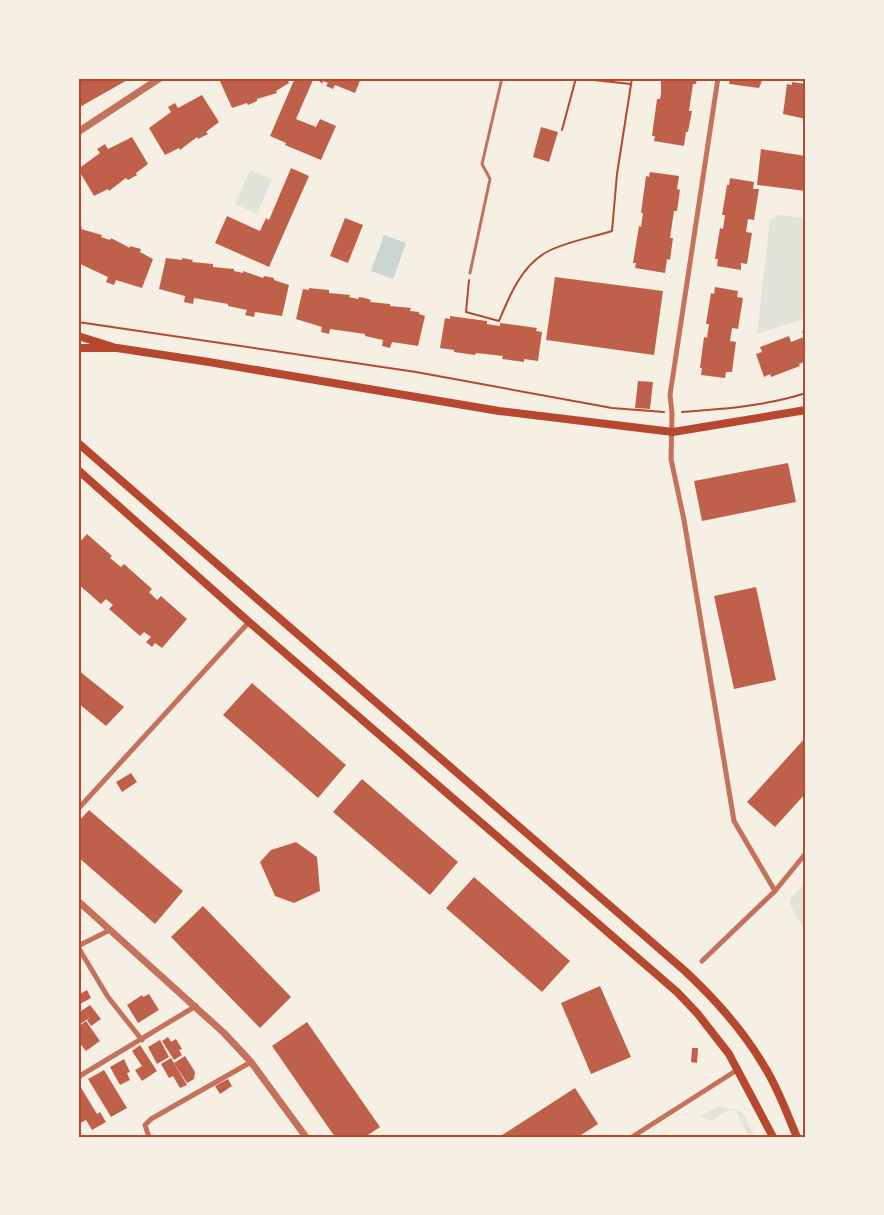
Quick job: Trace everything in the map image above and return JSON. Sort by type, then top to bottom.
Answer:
[{"type":"main road","points":[[78,336],[117,348],[499,411],[673,432],[806,410]]},
{"type":"main road","points":[[78,348],[117,348]]},
{"type":"main road","points":[[78,443],[686,970],[741,1029],[766,1068],[797,1137]]},
{"type":"main road","points":[[78,470],[249,622],[677,992],[714,1033],[737,1070],[771,1137]]},
{"type":"street","points":[[78,132],[160,78]]},
{"type":"street","points":[[718,78],[670,395],[673,432],[671,459],[684,519],[734,821],[775,891]]},
{"type":"street","points":[[78,809],[249,622]]},
{"type":"street","points":[[702,961],[775,891],[806,853]]},
{"type":"street","points":[[78,901],[196,1006],[251,1062],[306,1137]]},
{"type":"street","points":[[110,930],[78,946],[108,997],[142,1040]]},
{"type":"street","points":[[78,1077],[196,1006]]},
{"type":"street","points":[[149,1137],[145,1125],[151,1119],[251,1062]]},
{"type":"street","points":[[632,1137],[737,1070]]},
{"type":"lane","points":[[470,273],[490,179],[482,164],[502,78]]},
{"type":"path","points":[[561,130],[576,78],[631,84]]},
{"type":"path","points":[[470,273],[466,312],[499,321],[507,300],[526,269],[545,252],[612,231],[617,174],[632,78]]},
{"type":"path","points":[[78,322],[416,372],[612,408],[672,413],[749,407],[780,402],[806,393]]},
{"type":"shaded area","points":[[250,170],[272,179],[257,214],[235,204]]},
{"type":"shaded area","points":[[780,215],[806,218],[806,318],[757,334],[770,219]]},
{"type":"shaded area","points":[[384,235],[406,243],[393,279],[371,271]]},
{"type":"shaded area","points":[[806,882],[806,933],[791,907],[790,899]]},
{"type":"shaded area","points":[[718,1106],[742,1112],[755,1137],[749,1137],[736,1111],[728,1110],[712,1120],[700,1117]]},
{"type":"building","points":[[78,78],[131,78],[78,108]]},
{"type":"building","points":[[287,78],[289,83],[276,91],[277,93],[257,99],[248,105],[247,103],[232,108],[219,79]]},
{"type":"building","points":[[295,78],[313,80],[296,119],[316,127],[320,119],[336,126],[321,160],[270,136]]},
{"type":"building","points":[[317,78],[361,78],[355,93],[335,85],[333,89],[326,86],[328,83],[323,81],[322,84]]},
{"type":"building","points":[[661,78],[697,78],[696,84],[693,84],[689,111],[692,111],[684,146],[654,141],[655,136],[652,136],[657,99],[660,99],[661,93]]},
{"type":"building","points":[[730,78],[763,78],[759,88],[729,84]]},
{"type":"building","points":[[792,82],[806,84],[806,119],[783,114],[787,84],[792,85]]},
{"type":"building","points":[[202,95],[219,122],[206,132],[208,134],[198,139],[197,137],[180,150],[179,148],[165,155],[149,128],[171,112],[168,107],[175,103],[178,108]]},
{"type":"building","points":[[541,127],[558,132],[549,162],[533,157]]},
{"type":"building","points":[[132,137],[148,164],[136,173],[137,175],[128,180],[126,178],[109,191],[108,189],[94,196],[78,169],[100,153],[97,149],[105,144],[108,149]]},
{"type":"building","points":[[761,149],[806,156],[806,191],[757,185]]},
{"type":"building","points":[[291,168],[309,176],[269,267],[215,243],[227,216],[260,231],[266,218],[269,220]]},
{"type":"building","points":[[650,172],[679,176],[677,189],[680,190],[670,238],[673,238],[670,260],[667,259],[665,273],[635,268],[636,263],[633,263],[639,226],[641,227],[646,176],[649,177]]},
{"type":"building","points":[[730,178],[754,182],[753,189],[759,189],[754,220],[748,219],[746,232],[752,233],[747,264],[741,263],[741,270],[717,266],[718,259],[715,259],[720,228],[723,229],[725,215],[722,215]]},
{"type":"building","points":[[345,218],[363,225],[348,263],[330,256]]},
{"type":"building","points":[[78,225],[82,227],[81,229],[102,235],[101,237],[110,240],[111,238],[130,248],[130,246],[141,249],[140,252],[153,259],[142,288],[116,280],[114,285],[106,282],[108,277],[78,263]]},
{"type":"building","points":[[166,258],[182,260],[182,258],[193,260],[192,262],[213,264],[213,267],[234,269],[234,271],[243,273],[243,271],[263,278],[264,276],[274,278],[274,280],[289,285],[282,316],[255,312],[254,317],[245,315],[247,310],[194,298],[193,304],[184,302],[185,296],[159,289]]},
{"type":"building","points":[[555,277],[663,291],[654,355],[546,340]]},
{"type":"building","points":[[715,287],[738,291],[737,297],[743,298],[738,329],[732,328],[730,341],[736,342],[732,372],[726,372],[725,378],[701,375],[702,368],[700,368],[704,337],[707,338],[709,324],[706,324],[711,293],[714,294]]},
{"type":"building","points":[[309,288],[329,290],[329,293],[350,295],[349,297],[358,299],[359,297],[365,298],[371,300],[370,302],[411,308],[410,311],[419,312],[425,316],[418,346],[392,342],[390,348],[382,346],[383,340],[365,336],[365,334],[330,329],[329,334],[321,332],[322,327],[296,319],[303,289],[309,290]]},
{"type":"building","points":[[450,316],[487,321],[487,324],[500,326],[500,323],[537,328],[536,331],[542,332],[538,361],[524,359],[524,362],[502,359],[503,356],[476,353],[475,355],[440,348],[445,318],[450,319]]},
{"type":"building","points":[[806,330],[806,361],[799,364],[800,366],[771,377],[770,374],[764,377],[756,354],[762,352],[760,347],[789,336],[791,342],[804,337],[802,331]]},
{"type":"building","points":[[638,381],[653,382],[650,409],[635,408]]},
{"type":"building","points":[[788,463],[796,502],[702,521],[694,481]]},
{"type":"building","points":[[87,534],[112,556],[110,558],[121,567],[124,564],[152,589],[149,592],[157,600],[161,596],[187,619],[162,648],[155,643],[152,647],[146,642],[151,637],[144,632],[140,636],[109,609],[113,605],[106,599],[101,604],[78,584],[80,577],[78,575],[78,544]]},
{"type":"building","points":[[756,587],[776,680],[734,689],[714,596]]},
{"type":"building","points":[[78,670],[124,707],[106,726],[78,703]]},
{"type":"building","points":[[252,683],[346,765],[318,798],[223,715]]},
{"type":"building","points":[[806,737],[806,793],[775,827],[747,802]]},
{"type":"building","points":[[131,773],[137,782],[122,792],[116,782]]},
{"type":"building","points":[[362,779],[458,862],[430,895],[333,812]]},
{"type":"building","points":[[89,810],[183,891],[155,924],[78,857],[78,822]]},
{"type":"building","points":[[296,842],[317,857],[320,891],[294,903],[275,896],[260,862],[271,850]]},
{"type":"building","points":[[474,877],[570,961],[542,992],[446,908]]},
{"type":"building","points":[[203,906],[291,997],[260,1028],[171,937]]},
{"type":"building","points":[[600,986],[631,1057],[591,1074],[561,1003]]},
{"type":"building","points":[[87,990],[91,998],[78,1005],[78,995]]},
{"type":"building","points":[[149,994],[159,1010],[138,1023],[127,1005],[142,995],[143,997]]},
{"type":"building","points":[[90,1005],[101,1019],[91,1026],[87,1020],[91,1017],[80,1024],[78,1013]]},
{"type":"building","points":[[86,1021],[100,1041],[86,1051],[78,1041],[78,1027]]},
{"type":"building","points":[[307,1022],[380,1127],[365,1137],[335,1137],[272,1046]]},
{"type":"building","points":[[168,1037],[171,1042],[176,1039],[182,1049],[179,1050],[182,1055],[174,1060],[162,1041]]},
{"type":"building","points":[[160,1040],[169,1057],[157,1064],[148,1047]]},
{"type":"building","points":[[140,1045],[157,1071],[142,1081],[135,1070],[142,1066],[132,1051]]},
{"type":"building","points":[[692,1048],[698,1048],[697,1063],[691,1062]]},
{"type":"building","points":[[185,1056],[195,1072],[194,1079],[187,1083],[174,1063]]},
{"type":"building","points":[[171,1058],[187,1085],[180,1088],[173,1076],[169,1078],[161,1064]]},
{"type":"building","points":[[124,1059],[130,1072],[127,1073],[130,1080],[120,1085],[110,1067]]},
{"type":"building","points":[[104,1070],[127,1108],[111,1117],[88,1079]]},
{"type":"building","points":[[228,1079],[232,1086],[220,1094],[215,1086]]},
{"type":"building","points":[[80,1086],[97,1114],[100,1112],[106,1122],[92,1130],[86,1120],[80,1123],[78,1120],[78,1088]]},
{"type":"building","points":[[575,1088],[598,1124],[578,1137],[499,1137]]}]
